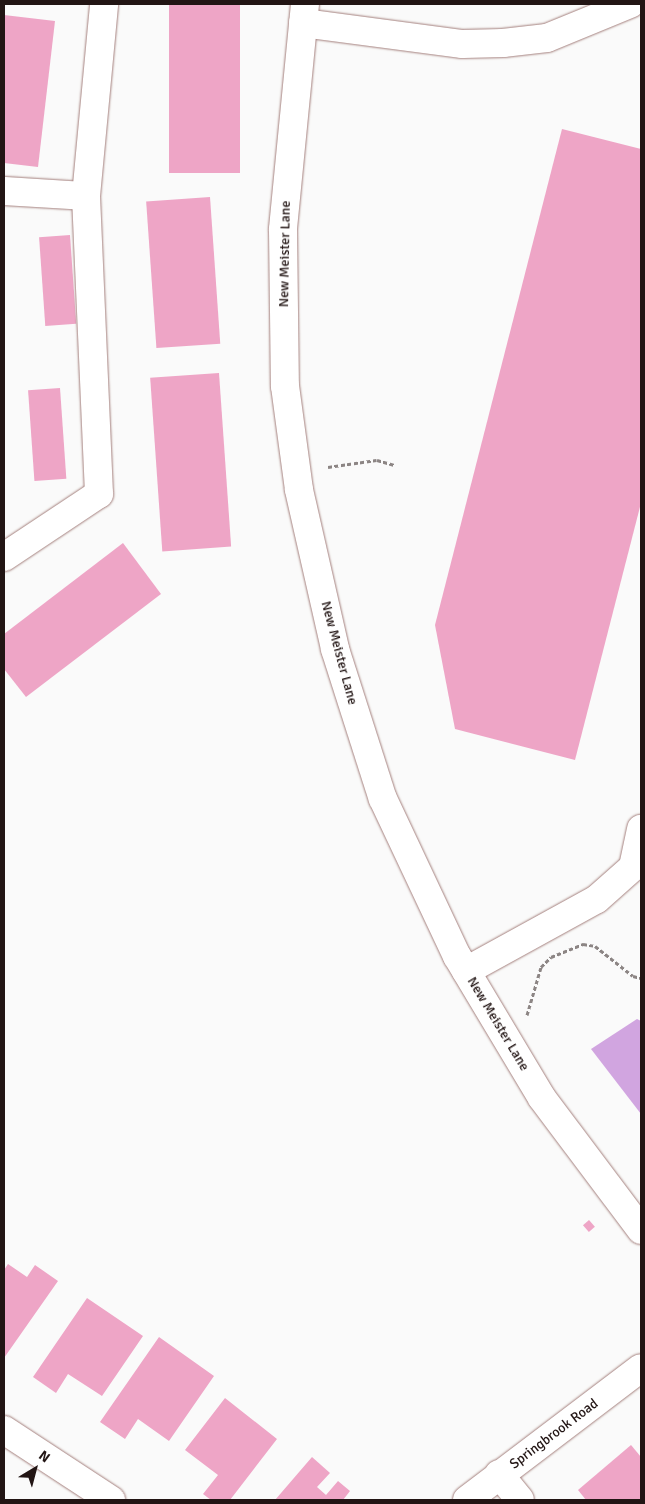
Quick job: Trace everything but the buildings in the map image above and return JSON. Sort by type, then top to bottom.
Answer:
[{"type":"street","points":[[4,557],[99,494],[86,196],[104,4]]},
{"type":"street","points":[[304,13],[463,44],[503,43],[547,38],[630,4]]},
{"type":"street","name":"New Meister Lane","points":[[304,13],[282,230],[285,386],[299,490],[335,648],[383,798],[466,971],[542,1098],[641,1230]]},
{"type":"street","points":[[4,191],[86,196]]},
{"type":"street","points":[[466,971],[597,899],[633,867],[641,829]]},
{"type":"street","name":"Springbrook Road","points":[[467,1500],[641,1368]]},
{"type":"street","points":[[4,1430],[111,1500]]},
{"type":"street","points":[[500,1474],[520,1500]]},
{"type":"path","points":[[328,467],[377,460],[395,465]]},
{"type":"path","points":[[527,1015],[540,967],[551,957],[583,944],[595,946],[633,976],[641,978]]},
{"type":"shaded area","points":[[637,1019],[641,1021],[641,1114],[591,1049]]}]
